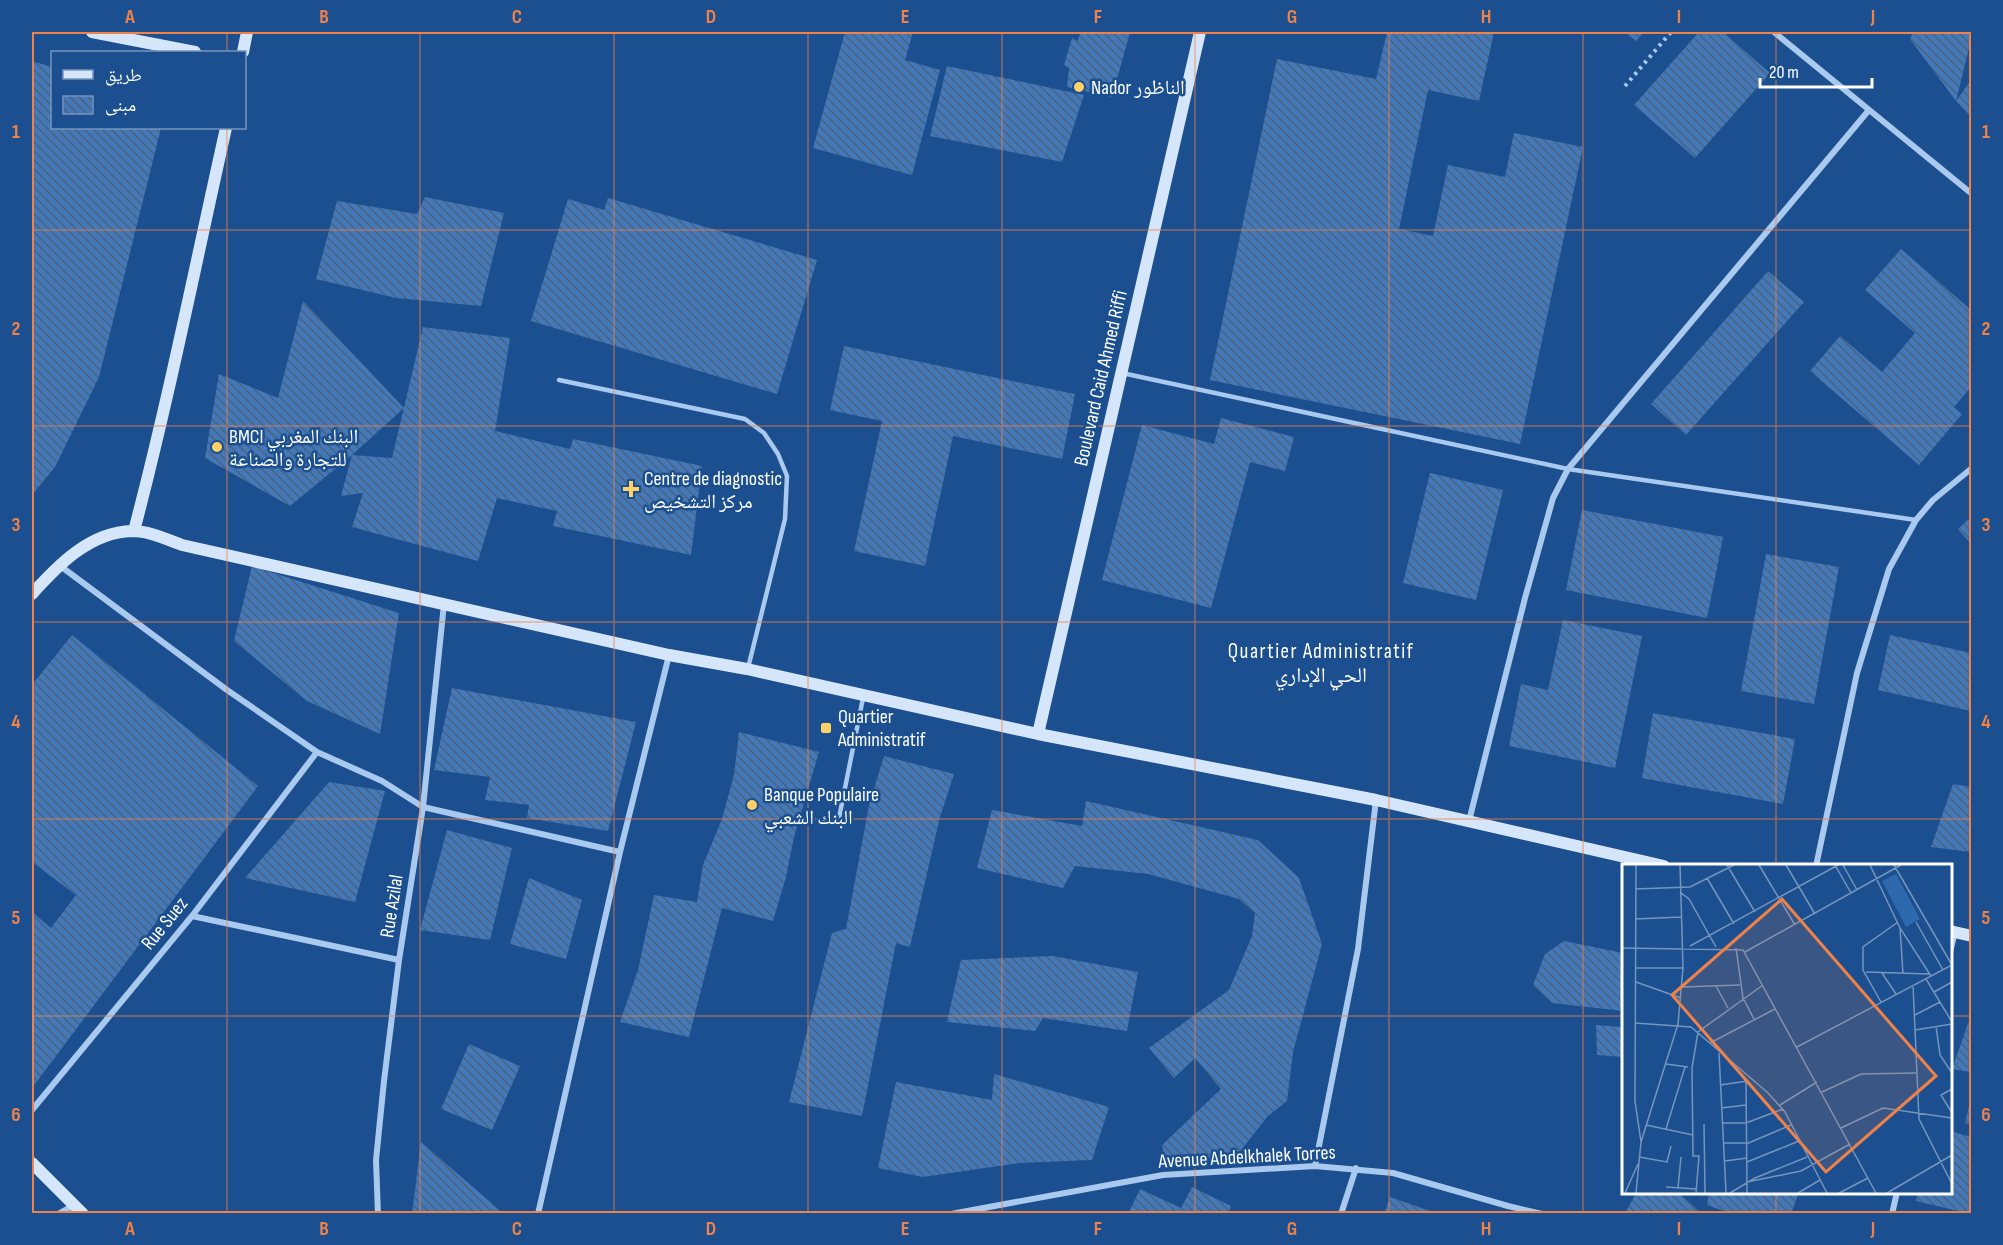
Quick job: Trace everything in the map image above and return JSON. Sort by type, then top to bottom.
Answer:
[{"type":"street","points":[[92,32],[190,51]]},
{"type":"street","points":[[243,51],[247,32]]},
{"type":"street","name":"Boulevard Caid Ahmed Riffi","points":[[1038,734],[1200,32]]},
{"type":"street","points":[[1774,32],[1971,194]]},
{"type":"street","points":[[1469,821],[1516,631],[1553,498],[1568,469],[1869,110]]},
{"type":"street","points":[[134,531],[158,441],[173,363],[226,129]]},
{"type":"street","points":[[1816,864],[1857,673],[1888,569],[1916,520],[1933,500],[1971,468]]},
{"type":"street","points":[[32,594],[59,565],[97,538],[113,533],[134,531],[182,545],[669,655],[864,694],[1038,734],[1376,800],[1655,864]]},
{"type":"street","points":[[59,565],[227,690],[317,752],[382,781],[423,807],[620,852]]},
{"type":"street","name":"Rue Azilal","points":[[378,1214],[376,1160],[399,960],[423,807],[444,603]]},
{"type":"street","points":[[538,1214],[620,852],[669,655]]},
{"type":"street","name":"Rue Suez","points":[[32,1110],[192,916],[317,752]]},
{"type":"street","points":[[1316,1166],[1358,949],[1376,800]]},
{"type":"street","points":[[192,916],[399,960]]},
{"type":"street","points":[[1953,932],[1971,936]]},
{"type":"street","points":[[32,1163],[79,1209]]},
{"type":"street","name":"Avenue Abdelkhalek Torres","points":[[951,1214],[994,1210],[1163,1175],[1316,1166],[1393,1173],[1542,1214]]},
{"type":"street","points":[[1341,1214],[1356,1168]]},
{"type":"street","points":[[1892,1214],[1897,1194]]},
{"type":"street","points":[[1504,1214],[1508,1206]]},
{"type":"street","points":[[58,1214],[79,1209]]},
{"type":"lane","points":[[1122,373],[1568,469],[1916,520]]},
{"type":"lane","points":[[560,380],[745,419],[764,433],[778,454],[787,476],[785,519],[747,669]]},
{"type":"lane","points":[[839,818],[864,694]]},
{"type":"path","points":[[1625,86],[1671,32]]},
{"type":"building","points":[[845,32],[913,32],[905,60],[940,70],[912,175],[813,148]]},
{"type":"building","points":[[1080,32],[1130,32],[1112,97],[1067,87],[1069,68],[1064,65],[1072,38],[1078,41]]},
{"type":"building","points":[[1387,32],[1494,32],[1479,101],[1428,90],[1399,229],[1433,236],[1448,165],[1505,177],[1514,133],[1583,147],[1520,444],[1210,380],[1277,59],[1376,79]]},
{"type":"building","points":[[1625,32],[1644,32],[1636,41]]},
{"type":"building","points":[[1699,32],[1723,32],[1770,73],[1695,158],[1634,105]]},
{"type":"building","points":[[1913,32],[1971,32],[1956,101],[1910,39]]},
{"type":"building","points":[[32,61],[51,67],[51,129],[161,129],[99,377],[55,467],[32,495]]},
{"type":"building","points":[[947,66],[1084,95],[1062,162],[930,136]]},
{"type":"building","points":[[1971,80],[1971,117],[1956,101]]},
{"type":"building","points":[[425,197],[504,213],[481,306],[396,298],[316,279],[337,201],[417,214]]},
{"type":"building","points":[[608,198],[817,260],[777,394],[531,321],[568,199],[604,210]]},
{"type":"building","points":[[1901,249],[1971,310],[1971,387],[1954,407],[1962,414],[1919,465],[1810,371],[1840,336],[1882,372],[1915,333],[1865,290]]},
{"type":"building","points":[[1768,271],[1804,302],[1686,435],[1651,404]]},
{"type":"building","points":[[303,301],[404,408],[290,506],[205,458],[219,374],[278,398]]},
{"type":"building","points":[[423,327],[510,338],[495,431],[570,449],[573,439],[702,466],[691,555],[553,526],[557,511],[497,498],[478,561],[352,527],[363,493],[341,496],[352,455],[392,458]]},
{"type":"building","points":[[844,346],[1075,394],[1062,459],[953,436],[925,566],[854,551],[882,421],[830,410]]},
{"type":"building","points":[[1221,418],[1294,437],[1285,471],[1250,462],[1211,608],[1102,580],[1142,425],[1214,444]]},
{"type":"building","points":[[1430,473],[1503,490],[1476,600],[1403,583]]},
{"type":"building","points":[[1582,510],[1723,537],[1707,618],[1566,590]]},
{"type":"building","points":[[1971,517],[1971,544],[1958,529]]},
{"type":"building","points":[[1766,554],[1839,567],[1814,704],[1741,691]]},
{"type":"building","points":[[252,566],[399,613],[380,734],[307,701],[234,641]]},
{"type":"building","points":[[1563,620],[1642,636],[1615,768],[1509,746],[1521,684],[1548,690]]},
{"type":"building","points":[[72,635],[258,786],[32,1088],[32,912],[51,928],[76,895],[32,862],[32,685]]},
{"type":"building","points":[[1890,635],[1971,653],[1971,711],[1878,690]]},
{"type":"building","points":[[452,688],[636,722],[608,831],[527,818],[529,805],[485,800],[490,777],[434,770]]},
{"type":"building","points":[[1653,713],[1795,739],[1783,804],[1642,778]]},
{"type":"building","points":[[739,732],[819,752],[773,921],[722,908],[689,1037],[620,1022],[638,970],[654,895],[697,902],[703,865],[722,819],[734,775]]},
{"type":"building","points":[[884,756],[954,774],[940,817],[910,947],[896,943],[862,1116],[789,1102],[832,933],[846,929],[869,805]]},
{"type":"building","points":[[329,782],[385,791],[355,902],[245,878]]},
{"type":"building","points":[[1953,784],[1971,787],[1971,852],[1931,847]]},
{"type":"building","points":[[1086,801],[1258,840],[1299,878],[1322,944],[1293,1052],[1287,1101],[1268,1116],[1234,1159],[1165,1158],[1162,1145],[1221,1089],[1195,1058],[1174,1078],[1149,1048],[1229,990],[1252,936],[1255,913],[1239,899],[1148,874],[1075,866],[1063,888],[977,868],[992,810],[1082,826]]},
{"type":"building","points":[[447,830],[512,848],[490,940],[420,930]]},
{"type":"building","points":[[529,878],[582,900],[566,959],[510,944]]},
{"type":"building","points":[[1564,941],[1622,953],[1622,1011],[1552,1003],[1533,985],[1545,954]]},
{"type":"building","points":[[1053,956],[1138,972],[1127,1031],[1043,1018],[1035,1031],[947,1022],[961,960]]},
{"type":"building","points":[[1971,1015],[1971,1072],[1952,1069]]},
{"type":"building","points":[[1622,1024],[1622,1057],[1597,1055],[1596,1025],[1621,1027]]},
{"type":"building","points":[[469,1044],[520,1066],[492,1130],[441,1109]]},
{"type":"building","points":[[994,1074],[1109,1107],[1092,1160],[1019,1163],[923,1177],[878,1168],[896,1082],[992,1100]]},
{"type":"building","points":[[1971,1097],[1971,1125],[1965,1123]]},
{"type":"building","points":[[1952,1132],[1971,1137],[1971,1214],[1916,1201],[1918,1194],[1952,1194]]},
{"type":"building","points":[[421,1142],[504,1214],[412,1214]]},
{"type":"building","points":[[1192,1187],[1231,1206],[1228,1214],[1128,1214],[1140,1189],[1181,1208]]},
{"type":"building","points":[[1636,1194],[1680,1194],[1702,1214],[1625,1213]]},
{"type":"building","points":[[1709,1194],[1798,1194],[1791,1214],[1732,1214],[1707,1205]]},
{"type":"building","points":[[1390,1197],[1436,1213],[1436,1214],[1384,1214]]},
{"type":"place","name":"Nador الناظور","points":[[1079,87]]},
{"type":"place","name":"BMCI البنك المغربي للتجارة والصناعة","points":[[217,447]]},
{"type":"place","name":"Centre de diagnostic مركز التشخيص","points":[[631,489]]},
{"type":"place","name":"Quartier Administratif","points":[[826,728]]},
{"type":"place","name":"Banque Populaire البنك الشعبي","points":[[752,805]]},
{"type":"district","name":"Quartier Administratif الحي الإداري","points":[[1321,663]]}]
